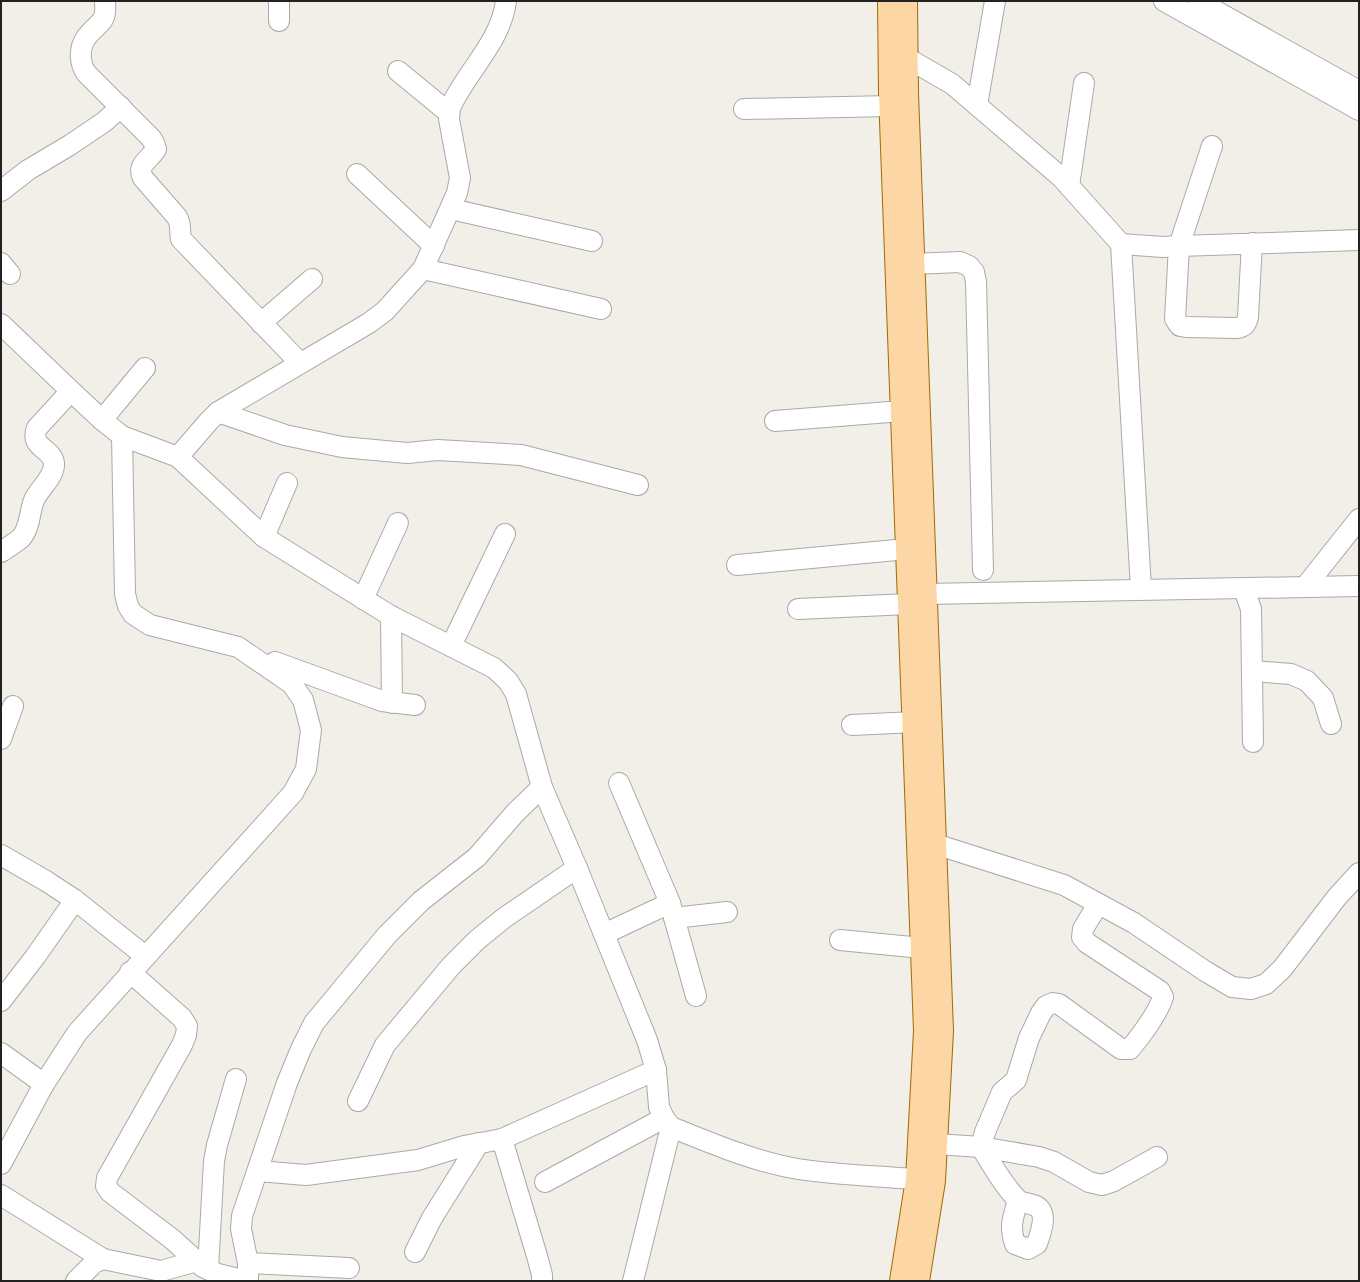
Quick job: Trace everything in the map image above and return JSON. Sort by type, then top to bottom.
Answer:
[{"type":"main road","points":[[890,1],[891,106],[907,549],[917,599],[935,844],[942,1031],[936,1144],[925,1180],[902,1281]]},
{"type":"main road","points":[[906,1],[913,264],[917,599],[914,722],[925,1031],[925,1180],[918,1281]]},
{"type":"street","points":[[105,1],[104,17],[88,34],[83,42],[80,55],[82,66],[86,73],[121,107],[154,143],[156,149],[142,167],[141,173],[143,178],[177,217],[181,224],[179,234],[181,239],[300,363]]},
{"type":"street","points":[[279,1],[279,21]]},
{"type":"street","points":[[178,457],[218,412],[369,323],[385,311],[423,269],[458,192],[460,178],[449,113],[452,104],[494,36],[502,19],[506,1]]},
{"type":"street","points":[[977,105],[995,1]]},
{"type":"street","points":[[1164,1],[1359,110]]},
{"type":"street","points":[[1198,1],[1359,91]]},
{"type":"street","points":[[907,58],[952,84],[1062,178],[1121,244],[1141,589]]},
{"type":"street","points":[[398,71],[449,113]]},
{"type":"street","points":[[1070,186],[1084,83]]},
{"type":"street","points":[[744,109],[891,106]]},
{"type":"street","points":[[1,191],[33,167],[98,126],[121,107]]},
{"type":"street","points":[[1212,146],[1179,246],[1175,319],[1180,326],[1236,328],[1243,327],[1247,323],[1252,243]]},
{"type":"street","points":[[357,174],[434,246]]},
{"type":"street","points":[[451,208],[592,241]]},
{"type":"street","points":[[1121,244],[1163,247],[1359,240]]},
{"type":"street","points":[[913,264],[960,262],[969,266],[974,272],[976,282],[983,570]]},
{"type":"street","points":[[423,269],[601,309]]},
{"type":"street","points":[[262,323],[312,278]]},
{"type":"street","points":[[1,324],[102,420],[122,436],[178,457],[264,537],[391,616],[494,668],[508,681],[516,694],[542,787],[577,868],[647,1040],[656,1070],[659,1107],[667,1122],[761,1160],[797,1168],[829,1172],[925,1180]]},
{"type":"street","points":[[102,420],[145,368]]},
{"type":"street","points":[[1,552],[21,537],[30,517],[34,500],[51,476],[54,468],[54,462],[50,455],[36,441],[34,434],[36,428],[71,391]]},
{"type":"street","points":[[775,421],[902,411]]},
{"type":"street","points":[[218,412],[285,435],[342,447],[407,453],[438,450],[521,455],[638,485]]},
{"type":"street","points":[[122,436],[126,594],[128,606],[133,614],[150,625],[238,647],[283,666],[382,701],[415,705]]},
{"type":"street","points":[[264,537],[287,482]]},
{"type":"street","points":[[1305,588],[1359,519]]},
{"type":"street","points":[[363,599],[398,523]]},
{"type":"street","points":[[451,646],[505,534]]},
{"type":"street","points":[[737,565],[907,549]]},
{"type":"street","points":[[798,609],[917,599],[1141,589],[1244,589],[1359,586]]},
{"type":"street","points":[[1244,589],[1252,609],[1253,742]]},
{"type":"street","points":[[391,616],[392,702]]},
{"type":"street","points":[[1,1164],[8,1132],[44,1084],[77,1033],[144,956],[293,793],[306,769],[311,730],[303,700],[292,684],[238,647]]},
{"type":"street","points":[[1252,671],[1291,674],[1308,681],[1323,698],[1331,724]]},
{"type":"street","points":[[1,740],[13,706]]},
{"type":"street","points":[[852,725],[914,722]]},
{"type":"street","points":[[619,783],[672,910],[696,996]]},
{"type":"street","points":[[247,1275],[241,1229],[242,1216],[287,1084],[301,1049],[314,1023],[387,936],[421,901],[477,857],[515,813],[542,787]]},
{"type":"street","points":[[935,844],[1064,885],[1134,924],[1232,987],[1251,989],[1266,984],[1282,969],[1337,896],[1359,873]]},
{"type":"street","points":[[1,856],[46,881],[75,900],[144,956]]},
{"type":"street","points":[[358,1100],[385,1045],[451,966],[477,940],[504,918],[577,868]]},
{"type":"street","points":[[1337,896],[1359,892]]},
{"type":"street","points":[[1,1001],[35,957],[75,900]]},
{"type":"street","points":[[1018,1200],[1010,1191],[981,1147],[985,1132],[1002,1092],[1016,1080],[1029,1038],[1046,1006],[1053,1003],[1059,1004],[1121,1049],[1130,1049],[1160,1006],[1163,997],[1160,991],[1087,943],[1082,937],[1083,929],[1098,904]]},
{"type":"street","points":[[604,934],[672,910],[728,912]]},
{"type":"street","points":[[840,940],[922,948]]},
{"type":"street","points":[[130,972],[182,1018],[187,1026],[186,1035],[162,1082],[107,1178],[106,1186],[110,1192],[172,1239],[202,1265],[218,1274],[247,1275],[349,1268]]},
{"type":"street","points":[[1,1053],[44,1084]]},
{"type":"street","points":[[258,1171],[306,1175],[418,1160],[464,1146],[502,1139],[656,1070]]},
{"type":"street","points":[[202,1265],[214,1161],[217,1145],[236,1080]]},
{"type":"street","points":[[545,1182],[667,1122]]},
{"type":"street","points":[[632,1281],[667,1122]]},
{"type":"street","points":[[502,1139],[537,1256],[542,1281]]},
{"type":"street","points":[[415,1252],[432,1218],[479,1143]]},
{"type":"street","points":[[936,1144],[981,1147],[1040,1157],[1054,1162],[1089,1182],[1102,1185],[1114,1181],[1157,1157]]},
{"type":"street","points":[[1,1195],[96,1269]]},
{"type":"street","points":[[76,1281],[96,1269],[161,1271],[202,1265]]}]
